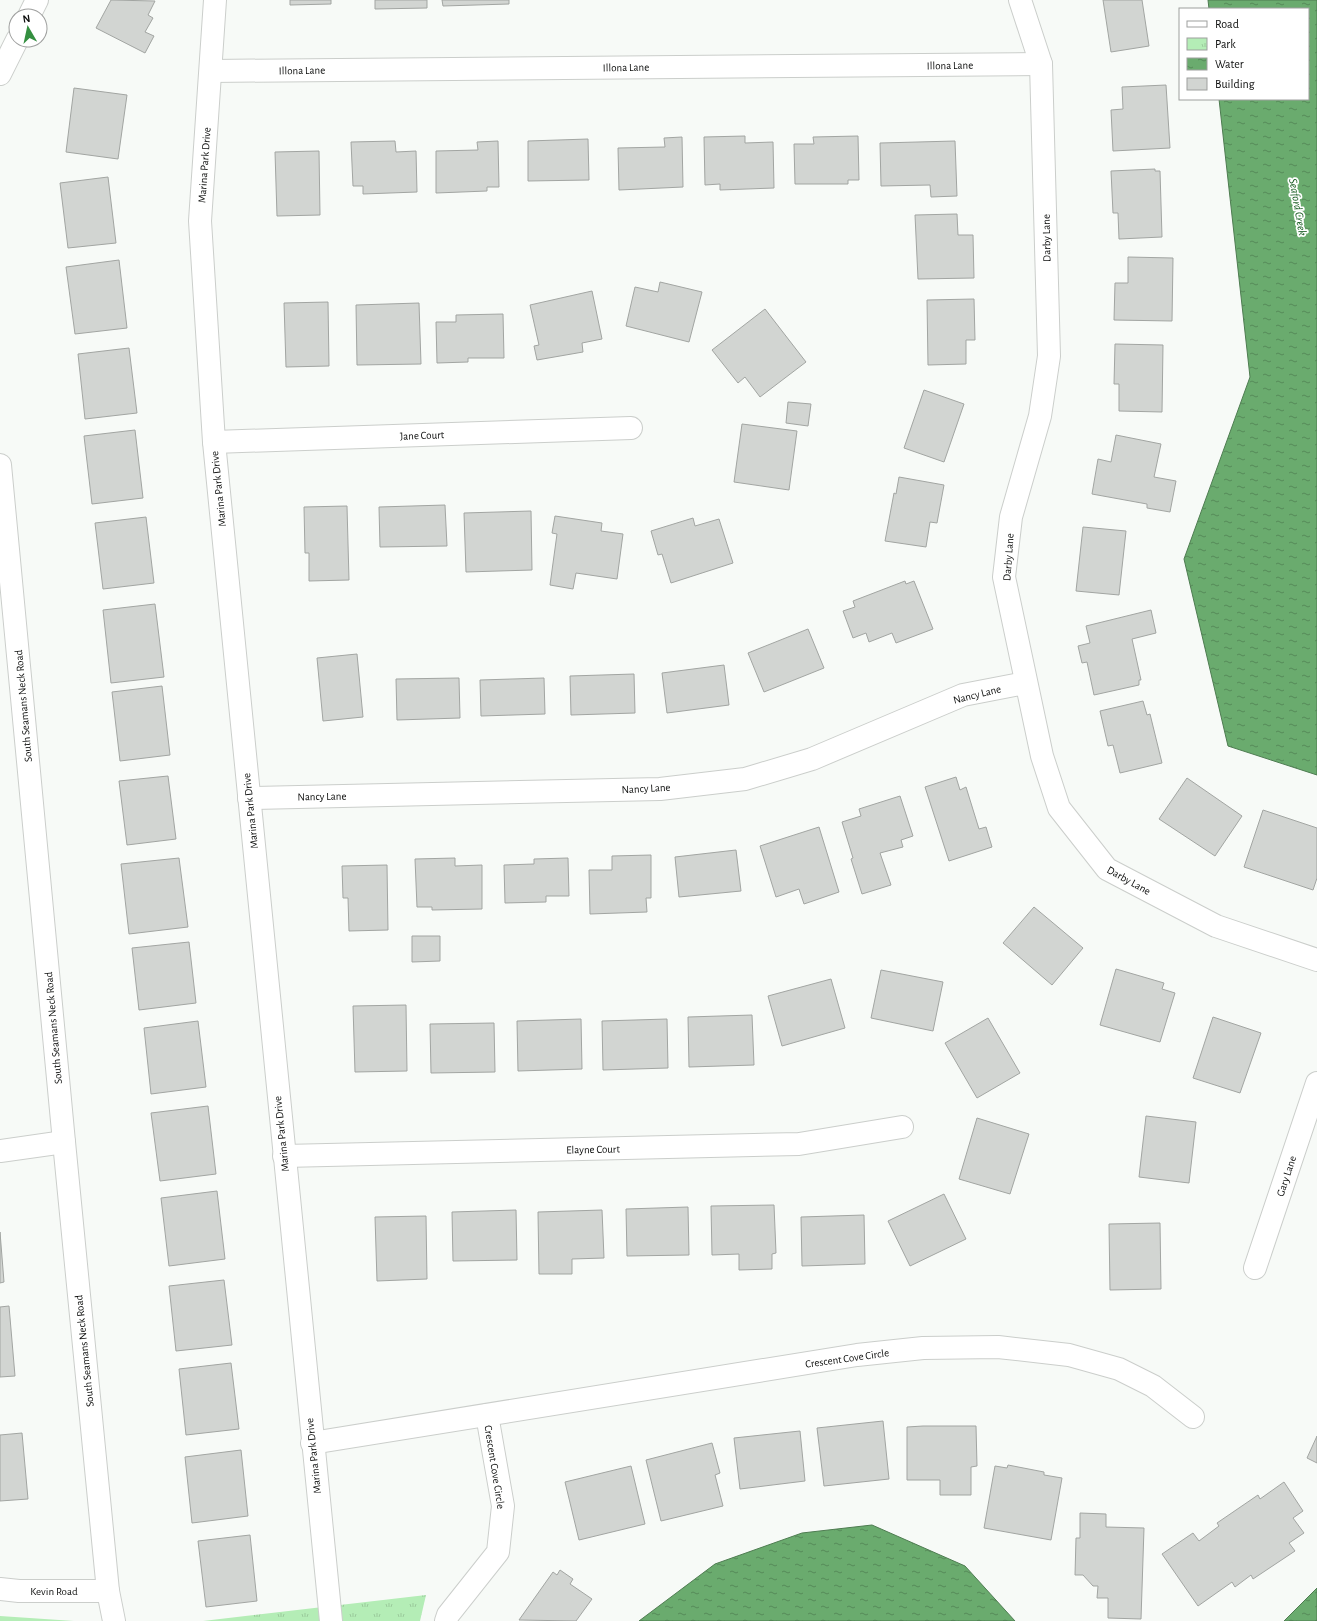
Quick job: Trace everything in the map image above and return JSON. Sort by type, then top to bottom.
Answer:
[{"type":"street","name":"Marina Park Drive","points":[[215,0],[200,221],[214,442],[312,1443],[331,1621]]},
{"type":"street","name":"Darby Lane","points":[[1020,0],[1041,64],[1049,356],[1040,416],[1011,517],[1004,577],[1025,683],[1042,756],[1059,808],[1107,869],[1216,926],[1317,960]]},
{"type":"street","points":[[0,74],[13,48]]},
{"type":"street","name":"Illona Lane","points":[[211,71],[1041,64]]},
{"type":"street","name":"Jane Court","points":[[214,442],[630,428]]},
{"type":"street","name":"South Seamans Neck Road","points":[[0,465],[108,1591],[114,1621]]},
{"type":"street","name":"Nancy Lane","points":[[249,798],[660,789],[746,779],[812,759],[962,695],[1025,683]]},
{"type":"street","name":"Gary Lane","points":[[1255,1268],[1317,1084]]},
{"type":"street","name":"Elayne Court","points":[[284,1156],[799,1144],[902,1127]]},
{"type":"street","points":[[0,1151],[64,1142]]},
{"type":"street","name":"Crescent Cove Circle","points":[[312,1443],[857,1355],[923,1348],[998,1347],[1069,1355],[1119,1369],[1153,1386],[1193,1417]]},
{"type":"street","name":"Crescent Cove Circle","points":[[446,1621],[448,1615],[498,1552],[503,1506],[487,1415]]},
{"type":"street","name":"Kevin Road","points":[[0,1589],[19,1591],[108,1591]]},
{"type":"green space","points":[[426,1595],[420,1621],[203,1621]]},
{"type":"green space","points":[[0,1616],[74,1621],[0,1621]]},
{"type":"water","name":"Seaford Creek","points":[[1208,0],[1317,0],[1317,775],[1228,746],[1184,559],[1250,377],[1219,100],[1309,100],[1309,8],[1209,8]]},
{"type":"water","points":[[872,1525],[965,1566],[1015,1621],[639,1621],[715,1564],[802,1533]]},
{"type":"water","points":[[1317,1588],[1317,1621],[1284,1621]]},
{"type":"building","points":[[111,0],[155,1],[148,15],[153,18],[145,32],[154,36],[145,53],[96,28]]},
{"type":"building","points":[[290,0],[331,0],[331,4],[290,5]]},
{"type":"building","points":[[375,0],[427,0],[427,8],[375,9]]},
{"type":"building","points":[[442,0],[509,0],[509,4],[443,6]]},
{"type":"building","points":[[1103,0],[1142,0],[1149,46],[1111,52]]},
{"type":"building","points":[[1166,85],[1170,148],[1113,151],[1111,110],[1123,109],[1122,87]]},
{"type":"building","points":[[74,88],[127,95],[118,159],[66,152]]},
{"type":"building","points":[[745,136],[745,143],[773,142],[774,188],[720,190],[720,184],[705,185],[704,137]]},
{"type":"building","points":[[858,136],[859,180],[848,180],[848,184],[795,184],[794,144],[814,144],[813,137]]},
{"type":"building","points":[[682,137],[683,187],[619,190],[618,148],[665,147],[664,138]]},
{"type":"building","points":[[588,139],[589,180],[528,181],[528,141]]},
{"type":"building","points":[[395,141],[396,152],[416,151],[417,192],[363,194],[363,186],[353,186],[351,142]]},
{"type":"building","points":[[498,141],[499,187],[487,187],[487,191],[436,193],[436,151],[478,150],[477,142]]},
{"type":"building","points":[[955,141],[957,196],[931,197],[930,185],[881,186],[880,143]]},
{"type":"building","points":[[319,151],[320,215],[277,216],[275,152]]},
{"type":"building","points":[[1155,169],[1155,171],[1160,171],[1162,237],[1119,239],[1118,213],[1113,213],[1111,171]]},
{"type":"building","points":[[108,177],[116,243],[68,248],[60,183]]},
{"type":"building","points":[[957,214],[958,235],[973,235],[974,278],[918,279],[915,215]]},
{"type":"building","points":[[1128,257],[1173,258],[1172,321],[1114,320],[1115,283],[1128,283]]},
{"type":"building","points":[[119,260],[127,328],[75,334],[66,267]]},
{"type":"building","points":[[660,282],[702,292],[689,342],[626,326],[635,287],[658,292]]},
{"type":"building","points":[[592,291],[602,339],[582,343],[583,352],[537,360],[534,346],[539,345],[530,305]]},
{"type":"building","points":[[974,299],[975,340],[966,340],[966,364],[928,365],[927,300]]},
{"type":"building","points":[[328,302],[329,366],[286,367],[284,303]]},
{"type":"building","points":[[419,303],[421,364],[357,365],[356,305]]},
{"type":"building","points":[[765,309],[806,362],[760,397],[745,377],[738,383],[712,350]]},
{"type":"building","points":[[503,314],[504,358],[468,358],[468,362],[437,363],[436,322],[456,322],[456,315]]},
{"type":"building","points":[[1115,344],[1163,345],[1162,412],[1119,411],[1119,384],[1114,384]]},
{"type":"building","points":[[129,348],[137,413],[85,419],[78,354]]},
{"type":"building","points":[[924,390],[964,404],[944,462],[904,448]]},
{"type":"building","points":[[788,402],[811,404],[808,426],[786,423]]},
{"type":"building","points":[[742,424],[797,431],[789,490],[734,482]]},
{"type":"building","points":[[135,430],[143,498],[92,504],[84,436]]},
{"type":"building","points":[[1116,435],[1161,444],[1154,477],[1176,481],[1170,512],[1147,508],[1147,504],[1092,494],[1098,459],[1111,462]]},
{"type":"building","points":[[899,477],[944,485],[937,523],[930,522],[926,547],[885,541],[894,493],[896,494]]},
{"type":"building","points":[[445,505],[447,546],[380,547],[379,507]]},
{"type":"building","points":[[347,506],[349,580],[309,581],[309,553],[305,553],[304,507]]},
{"type":"building","points":[[531,511],[532,570],[466,572],[464,513]]},
{"type":"building","points":[[555,516],[602,523],[601,531],[623,534],[617,579],[576,573],[573,589],[550,585],[557,534],[552,533]]},
{"type":"building","points":[[146,517],[154,583],[103,589],[95,523]]},
{"type":"building","points":[[693,518],[695,526],[719,519],[733,563],[671,583],[662,554],[658,555],[651,531]]},
{"type":"building","points":[[1083,527],[1126,531],[1119,595],[1076,591]]},
{"type":"building","points":[[905,581],[906,584],[914,581],[933,629],[896,643],[892,633],[869,642],[866,633],[853,638],[843,611],[855,607],[853,601]]},
{"type":"building","points":[[155,604],[164,677],[111,683],[103,610]]},
{"type":"building","points":[[1151,610],[1156,633],[1132,639],[1141,680],[1139,680],[1139,685],[1094,695],[1087,662],[1082,663],[1078,646],[1090,643],[1086,626]]},
{"type":"building","points":[[808,629],[824,668],[764,692],[748,653]]},
{"type":"building","points":[[357,654],[363,717],[323,721],[317,658]]},
{"type":"building","points":[[724,665],[729,705],[667,713],[662,673]]},
{"type":"building","points":[[634,674],[635,713],[571,715],[570,676]]},
{"type":"building","points":[[459,678],[460,718],[397,720],[396,679]]},
{"type":"building","points":[[544,678],[545,714],[481,716],[480,680]]},
{"type":"building","points":[[162,686],[170,755],[120,761],[112,692]]},
{"type":"building","points":[[1143,701],[1147,715],[1150,714],[1162,763],[1120,773],[1113,745],[1108,746],[1100,711]]},
{"type":"building","points":[[168,776],[176,839],[127,845],[119,781]]},
{"type":"building","points":[[956,777],[960,790],[966,787],[979,829],[986,827],[992,847],[949,861],[925,787]]},
{"type":"building","points":[[1187,778],[1242,816],[1215,856],[1159,819]]},
{"type":"building","points":[[900,796],[913,836],[901,840],[903,847],[880,853],[891,885],[862,894],[851,859],[853,858],[842,822],[861,816],[859,809]]},
{"type":"building","points":[[1263,810],[1317,828],[1317,878],[1313,890],[1244,867]]},
{"type":"building","points":[[819,827],[839,892],[804,904],[799,889],[776,897],[760,846]]},
{"type":"building","points":[[736,850],[741,891],[679,897],[675,857]]},
{"type":"building","points":[[651,855],[651,898],[646,898],[647,912],[590,914],[589,870],[612,870],[612,856]]},
{"type":"building","points":[[179,858],[188,927],[129,934],[121,864]]},
{"type":"building","points":[[455,858],[455,866],[482,865],[482,909],[432,910],[432,907],[417,907],[415,859]]},
{"type":"building","points":[[568,858],[569,896],[546,896],[546,902],[505,903],[504,865],[534,864],[534,859]]},
{"type":"building","points":[[387,865],[388,930],[349,931],[348,898],[343,898],[342,866]]},
{"type":"building","points":[[1034,907],[1083,948],[1052,985],[1003,943]]},
{"type":"building","points":[[412,936],[440,936],[440,961],[412,962]]},
{"type":"building","points":[[189,942],[196,1003],[139,1010],[132,948]]},
{"type":"building","points":[[1116,969],[1164,983],[1162,989],[1175,993],[1160,1042],[1100,1025]]},
{"type":"building","points":[[881,970],[943,982],[933,1031],[871,1018]]},
{"type":"building","points":[[831,979],[845,1028],[782,1046],[768,996]]},
{"type":"building","points":[[406,1005],[407,1071],[355,1072],[353,1006]]},
{"type":"building","points":[[752,1015],[754,1065],[689,1067],[688,1017]]},
{"type":"building","points":[[1213,1017],[1261,1033],[1240,1093],[1193,1078]]},
{"type":"building","points":[[988,1018],[1020,1073],[977,1098],[945,1043]]},
{"type":"building","points":[[581,1019],[582,1069],[518,1071],[517,1021]]},
{"type":"building","points":[[667,1019],[668,1068],[603,1070],[602,1021]]},
{"type":"building","points":[[198,1021],[206,1087],[151,1094],[144,1028]]},
{"type":"building","points":[[494,1023],[495,1072],[431,1073],[430,1024]]},
{"type":"building","points":[[208,1106],[216,1174],[160,1181],[151,1113]]},
{"type":"building","points":[[1146,1116],[1196,1122],[1189,1183],[1139,1177]]},
{"type":"building","points":[[977,1118],[1029,1134],[1010,1194],[959,1179]]},
{"type":"building","points":[[217,1191],[225,1259],[169,1266],[161,1198]]},
{"type":"building","points":[[944,1194],[966,1239],[910,1266],[888,1221]]},
{"type":"building","points":[[774,1205],[776,1253],[772,1254],[772,1269],[739,1270],[739,1254],[712,1255],[711,1206]]},
{"type":"building","points":[[688,1207],[689,1255],[627,1256],[626,1209]]},
{"type":"building","points":[[516,1210],[517,1260],[453,1261],[452,1212]]},
{"type":"building","points":[[602,1210],[604,1258],[572,1259],[572,1274],[539,1274],[538,1212]]},
{"type":"building","points":[[864,1215],[865,1264],[802,1266],[801,1217]]},
{"type":"building","points":[[426,1216],[427,1279],[377,1281],[375,1217]]},
{"type":"building","points":[[1160,1223],[1161,1289],[1110,1290],[1109,1224]]},
{"type":"building","points":[[0,1232],[4,1282],[0,1283]]},
{"type":"building","points":[[224,1280],[232,1345],[176,1351],[169,1286]]},
{"type":"building","points":[[9,1306],[15,1376],[0,1377],[0,1307]]},
{"type":"building","points":[[231,1363],[239,1429],[186,1435],[179,1369]]},
{"type":"building","points":[[883,1421],[889,1479],[824,1486],[817,1428]]},
{"type":"building","points":[[976,1426],[977,1466],[971,1467],[971,1495],[940,1495],[940,1480],[907,1480],[907,1427]]},
{"type":"building","points":[[800,1431],[805,1481],[740,1489],[734,1438]]},
{"type":"building","points":[[22,1433],[28,1499],[0,1501],[0,1435]]},
{"type":"building","points":[[1317,1436],[1317,1463],[1307,1458]]},
{"type":"building","points":[[712,1443],[720,1473],[715,1475],[723,1506],[661,1521],[646,1460]]},
{"type":"building","points":[[241,1450],[248,1516],[192,1523],[185,1457]]},
{"type":"building","points":[[1008,1465],[1044,1472],[1044,1475],[1062,1478],[1051,1540],[984,1528],[995,1466],[1007,1468]]},
{"type":"building","points":[[631,1466],[645,1524],[579,1540],[565,1482]]},
{"type":"building","points":[[1284,1482],[1303,1511],[1293,1518],[1304,1533],[1289,1543],[1295,1551],[1253,1579],[1251,1575],[1235,1587],[1232,1582],[1198,1606],[1162,1554],[1193,1533],[1199,1541],[1219,1526],[1217,1523],[1258,1495],[1260,1499]]},
{"type":"building","points":[[1080,1513],[1106,1514],[1106,1527],[1144,1528],[1141,1619],[1108,1618],[1108,1598],[1097,1598],[1098,1586],[1093,1586],[1083,1575],[1075,1575],[1076,1538],[1080,1538]]},
{"type":"building","points":[[250,1535],[257,1601],[206,1607],[198,1541]]},
{"type":"building","points":[[560,1570],[573,1579],[570,1584],[592,1599],[576,1621],[519,1620],[553,1572],[557,1575]]}]
